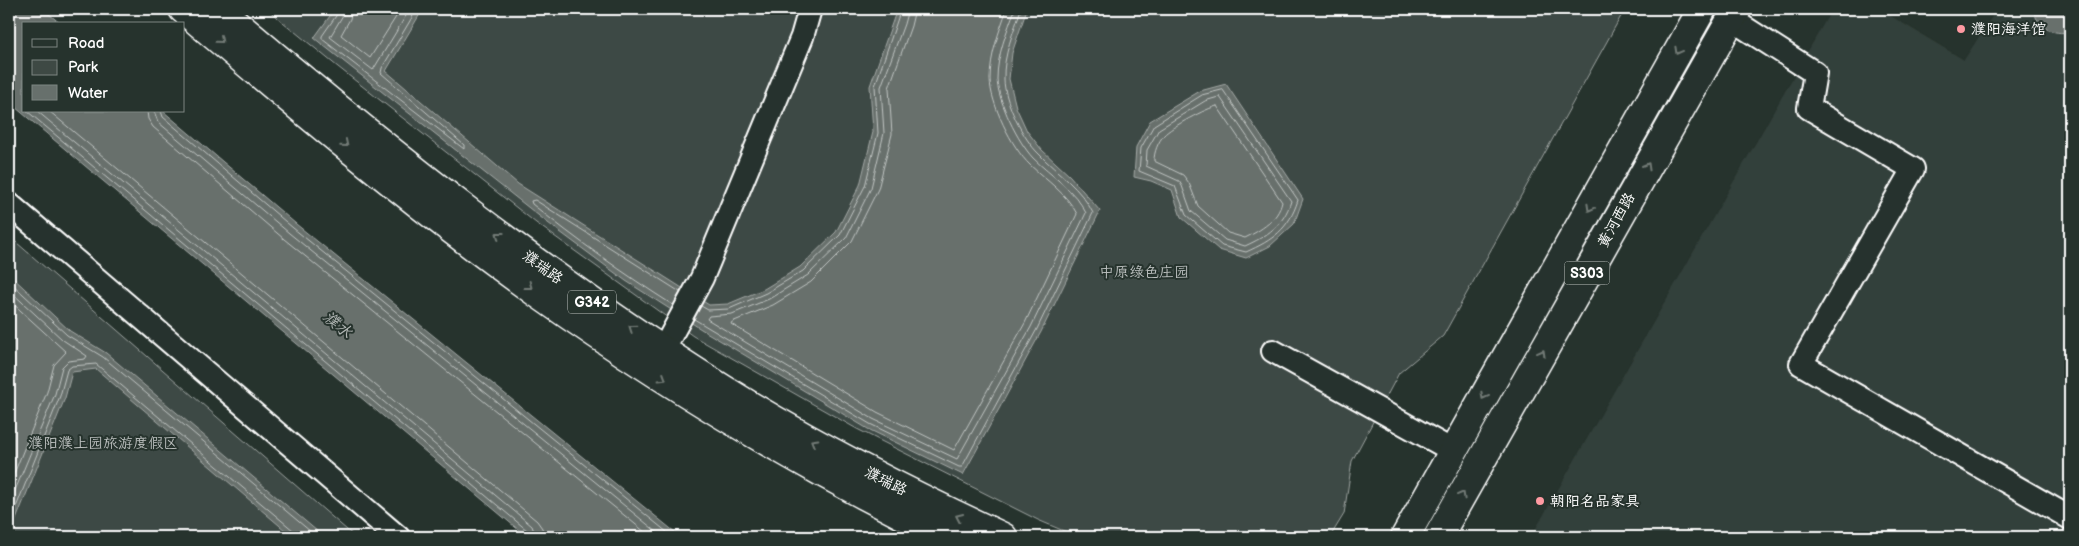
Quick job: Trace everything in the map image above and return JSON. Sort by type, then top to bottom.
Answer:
[{"type":"main road","name":"濮瑞路","points":[[183,9],[352,150],[462,237],[538,293],[650,369],[738,425],[837,482],[947,537]]},
{"type":"main road","name":"濮瑞路","points":[[219,9],[367,132],[476,218],[551,274],[663,350],[750,405],[848,461],[1003,537]]},
{"type":"main road","name":"黄河西路","points":[[1405,537],[1702,9]]},
{"type":"main road","name":"黄河西路","points":[[1438,537],[1734,14]]},
{"type":"street","points":[[663,350],[702,278],[802,37],[810,9]]},
{"type":"street","points":[[1734,14],[1816,73],[1808,108],[1913,170],[1801,364],[2070,518]]},
{"type":"street","points":[[9,204],[398,537]]},
{"type":"street","points":[[1273,351],[1453,451]]},
{"type":"shaded area","points":[[1832,9],[1879,9],[1964,60],[1997,9],[2070,9],[2070,537],[1531,537]]},
{"type":"green space","name":"中原绿色庄园","points":[[267,9],[1625,9],[1443,336],[1399,373],[1352,461],[1344,514],[1330,537],[1078,537],[1038,520],[857,429],[693,336],[536,223]]},
{"type":"green space","name":"濮阳濮上园旅游度假区","points":[[9,236],[355,537],[9,537]]},
{"type":"water","name":"濮水","points":[[9,9],[43,9],[59,22],[22,22],[22,112],[164,112],[296,224],[681,537],[527,537],[9,102]]},
{"type":"water","points":[[335,9],[423,9],[386,71],[518,184],[709,305],[728,304],[764,289],[800,267],[836,232],[860,185],[873,132],[870,86],[897,9],[1027,9],[1012,53],[1009,79],[1016,107],[1027,131],[1042,150],[1070,176],[1100,211],[1041,332],[963,475],[868,429],[701,329],[626,281],[548,223],[314,38]]},
{"type":"water","points":[[2034,9],[2070,9],[2070,32],[2064,33],[2046,29],[2035,16]]},
{"type":"water","points":[[1226,84],[1303,199],[1294,224],[1270,246],[1246,258],[1219,250],[1181,217],[1172,190],[1151,181],[1134,177],[1136,147],[1150,121],[1200,91]]},
{"type":"water","points":[[9,274],[70,331],[106,353],[324,537],[293,537],[96,369],[72,372],[65,398],[9,537]]},
{"type":"place","name":"濮阳海洋馆","points":[[1961,29]]},
{"type":"place","name":"朝阳名品家具","points":[[1540,501]]}]
